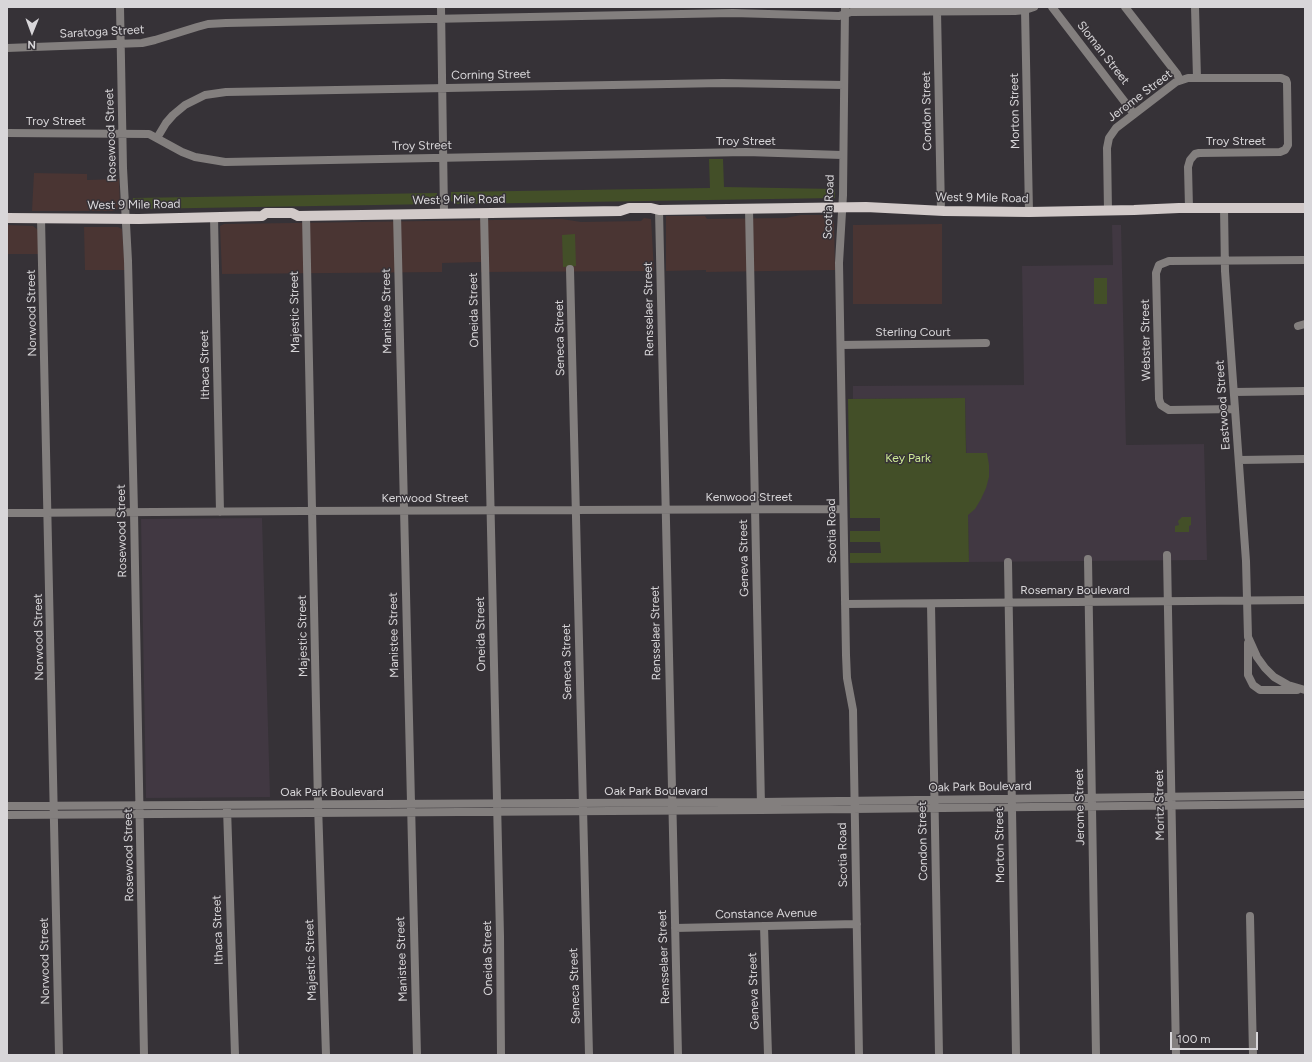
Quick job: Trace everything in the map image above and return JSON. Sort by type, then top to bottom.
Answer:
[{"type":"main road","name":"West 9 Mile Road","points":[[7,218],[262,216],[267,219],[292,219],[302,216],[444,213],[620,211],[629,214],[651,214],[659,210],[842,208],[1029,212],[1224,207],[1305,208]]},
{"type":"street","name":"Rosewood Street","points":[[120,7],[122,133],[126,218],[134,512],[144,1055]]},
{"type":"street","points":[[440,7],[444,213]]},
{"type":"street","name":"Saratoga Street","points":[[7,48],[149,42],[196,27],[217,23],[733,13],[839,16],[845,10],[851,12],[1025,10],[1034,7]]},
{"type":"street","name":"Sloman Street","points":[[1052,7],[1134,114]]},
{"type":"street","points":[[1125,7],[1177,74],[1180,80]]},
{"type":"street","points":[[1196,7],[1197,78]]},
{"type":"street","name":"Scotia Road","points":[[845,10],[842,208],[839,263],[846,673],[853,710],[859,1055]]},
{"type":"street","name":"Morton Street","points":[[1025,10],[1029,212]]},
{"type":"street","name":"Condon Street","points":[[937,11],[941,211]]},
{"type":"street","name":"Jerome Street","points":[[1108,211],[1108,138],[1116,128],[1180,80],[1197,78],[1281,78],[1286,80],[1288,145],[1286,150]]},
{"type":"street","name":"Corning Street","points":[[157,138],[166,123],[179,110],[191,101],[212,93],[723,83],[844,85]]},
{"type":"street","name":"Troy Street","points":[[7,133],[149,134],[182,152],[195,157],[225,162],[746,152],[842,155]]},
{"type":"street","name":"Troy Street","points":[[1189,208],[1188,167],[1190,160],[1195,154],[1280,152],[1286,150]]},
{"type":"street","name":"Eastwood Street","points":[[1224,207],[1225,260],[1246,561],[1248,675],[1253,685],[1260,690],[1304,690]]},
{"type":"street","name":"Geneva Street","points":[[749,209],[761,806]]},
{"type":"street","name":"Rensselaer Street","points":[[659,210],[678,1055]]},
{"type":"street","name":"Oneida Street","points":[[484,213],[500,936],[501,1055]]},
{"type":"street","name":"Manistee Street","points":[[397,214],[417,1055]]},
{"type":"street","name":"Majestic Street","points":[[302,216],[312,511],[318,808],[326,1055]]},
{"type":"street","name":"Ithaca Street","points":[[214,217],[220,512]]},
{"type":"street","name":"Norwood Street","points":[[41,218],[59,1055]]},
{"type":"street","name":"Webster Street","points":[[1225,260],[1169,260],[1159,265],[1156,273],[1159,399],[1161,405],[1169,410],[1235,409]]},
{"type":"street","points":[[1225,260],[1305,260]]},
{"type":"street","name":"Seneca Street","points":[[570,269],[589,1055]]},
{"type":"street","name":"Sterling Court","points":[[841,345],[986,343]]},
{"type":"street","points":[[1234,392],[1305,391]]},
{"type":"street","points":[[1239,460],[1305,459]]},
{"type":"street","name":"Kenwood Street","points":[[7,513],[843,509]]},
{"type":"street","name":"Moritz Street","points":[[1167,555],[1176,1055]]},
{"type":"street","name":"Jerome Street","points":[[1088,559],[1096,1055]]},
{"type":"street","name":"Morton Street","points":[[1008,562],[1016,1055]]},
{"type":"street","name":"Rosemary Boulevard","points":[[845,604],[1305,600]]},
{"type":"street","name":"Condon Street","points":[[931,604],[939,1055]]},
{"type":"street","points":[[1248,636],[1256,657],[1274,677],[1288,685],[1304,690]]},
{"type":"street","name":"Oak Park Boulevard","points":[[7,806],[54,810],[672,807],[1092,802],[1172,797],[1305,795]]},
{"type":"street","name":"Oak Park Boulevard","points":[[1092,802],[1172,805],[1305,804]]},
{"type":"street","name":"Ithaca Street","points":[[227,809],[234,1055]]},
{"type":"street","name":"Oak Park Boulevard","points":[[7,814],[54,810]]},
{"type":"street","points":[[1250,916],[1253,1055]]},
{"type":"street","name":"Constance Avenue","points":[[675,928],[857,924]]},
{"type":"street","name":"Geneva Street","points":[[764,926],[768,1055]]},
{"type":"shaded area","points":[[34,173],[87,174],[87,180],[119,179],[120,208],[113,211],[32,211]]},
{"type":"shaded area","points":[[801,215],[831,215],[834,222],[835,270],[706,272],[706,270],[666,271],[666,216],[705,216],[707,219],[785,218]]},
{"type":"shaded area","points":[[644,218],[651,219],[654,271],[481,272],[481,262],[442,263],[442,272],[222,274],[220,226],[224,224],[562,219],[581,222],[641,221]]},
{"type":"shaded area","points":[[942,224],[942,304],[853,304],[853,225]]},
{"type":"shaded area","points":[[7,225],[33,226],[38,230],[38,254],[7,254]]},
{"type":"shaded area","points":[[1112,225],[1121,225],[1126,445],[1204,444],[1207,560],[969,562],[965,398],[853,399],[853,386],[1024,385],[1022,266],[1113,265]]},
{"type":"shaded area","points":[[84,227],[118,227],[122,229],[125,270],[85,270]]},
{"type":"shaded area","points":[[262,518],[270,797],[146,798],[141,519]]},
{"type":"green space","points":[[709,159],[723,159],[724,187],[835,189],[835,198],[457,204],[451,201],[451,192],[710,188]]},
{"type":"green space","points":[[437,193],[438,203],[436,204],[137,209],[134,208],[133,205],[133,198]]},
{"type":"green space","points":[[575,234],[576,266],[563,267],[562,235]]},
{"type":"green space","points":[[1094,278],[1107,278],[1107,304],[1094,304]]},
{"type":"green space","name":"Key Park","points":[[965,398],[966,453],[987,453],[989,465],[989,477],[986,488],[975,509],[968,515],[969,562],[850,563],[850,553],[881,553],[880,542],[850,542],[850,531],[880,531],[880,518],[850,518],[848,399]]},
{"type":"green space","points":[[1182,517],[1191,517],[1189,532],[1175,532],[1175,526],[1179,525],[1178,521]]}]
